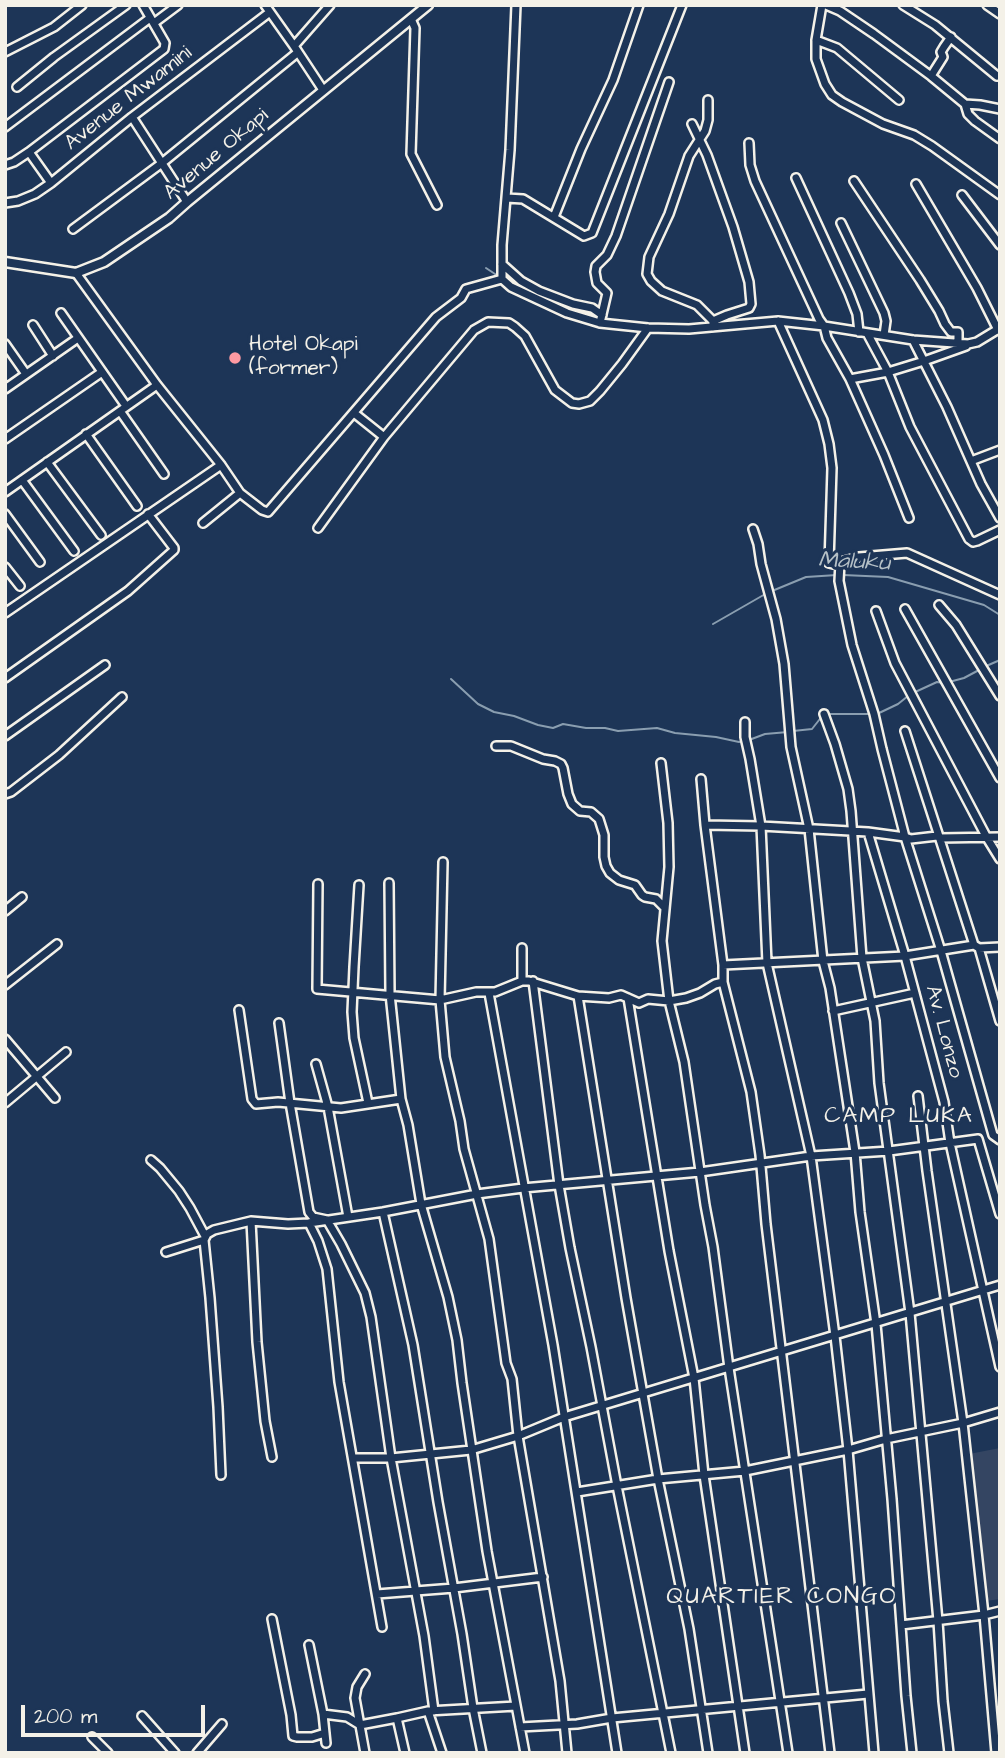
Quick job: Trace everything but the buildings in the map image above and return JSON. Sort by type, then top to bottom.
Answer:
[{"type":"street","points":[[5,52],[54,27],[82,5]]},
{"type":"street","points":[[17,87],[126,5]]},
{"type":"street","points":[[5,165],[29,152],[164,49],[165,43],[143,5]]},
{"type":"street","points":[[5,127],[152,20],[178,5]]},
{"type":"street","points":[[73,229],[162,163],[296,49],[330,5]]},
{"type":"street","name":"Avenue Okapi","points":[[76,273],[98,266],[169,218],[428,5]]},
{"type":"street","points":[[499,279],[507,198],[516,5]]},
{"type":"street","points":[[554,217],[613,79],[639,5]]},
{"type":"street","points":[[507,198],[523,200],[584,236],[592,233],[681,5]]},
{"type":"street","points":[[1000,139],[975,121],[968,114],[965,104],[931,76],[840,11],[824,5],[816,40],[816,59],[832,95],[883,124],[915,135],[1000,195]]},
{"type":"street","points":[[904,5],[951,37],[997,76]]},
{"type":"street","points":[[987,5],[1000,14]]},
{"type":"street","points":[[267,9],[323,90]]},
{"type":"street","name":"Avenue Mwamini","points":[[5,203],[35,194],[51,183],[267,9]]},
{"type":"street","points":[[411,19],[415,28],[411,154],[437,205]]},
{"type":"street","points":[[931,76],[951,37]]},
{"type":"street","points":[[816,40],[837,48],[900,100]]},
{"type":"street","points":[[601,318],[607,293],[597,283],[596,266],[607,255],[615,236],[669,82]]},
{"type":"street","points":[[708,100],[705,131],[689,156],[673,205],[649,257],[647,274],[662,291],[696,305],[713,324]]},
{"type":"street","points":[[965,104],[1000,109]]},
{"type":"street","points":[[132,117],[187,202]]},
{"type":"street","points":[[692,124],[707,155],[733,227],[748,278],[751,304],[748,309],[727,315],[713,324]]},
{"type":"street","points":[[749,143],[750,165],[755,181],[827,338],[850,379],[909,518]]},
{"type":"street","points":[[29,152],[51,183]]},
{"type":"street","points":[[796,178],[849,293],[863,332],[888,372],[910,427],[969,539],[977,541],[1000,530]]},
{"type":"street","points":[[854,181],[920,280],[945,324],[951,332],[958,332],[958,339]]},
{"type":"street","points":[[850,379],[888,372],[924,361],[977,342],[999,329],[916,184]]},
{"type":"street","points":[[962,195],[1000,245]]},
{"type":"street","points":[[841,223],[884,313],[884,335]]},
{"type":"street","points":[[5,261],[76,273],[240,493],[268,512],[436,317],[461,298],[465,290],[499,279],[567,313],[648,328],[689,329],[713,324],[778,321],[821,323],[913,340],[958,339],[968,344],[977,342]]},
{"type":"street","points":[[502,264],[521,281],[572,304],[593,309],[601,318]]},
{"type":"street","points":[[516,289],[521,281]]},
{"type":"street","points":[[61,313],[102,372],[164,474]]},
{"type":"street","points":[[778,321],[824,420],[830,444],[832,468],[829,563],[840,566],[859,557],[907,553],[1000,595]]},
{"type":"street","points":[[318,528],[383,436],[474,330],[488,322],[509,323],[515,327],[525,337],[555,390],[572,403],[579,404],[590,401],[600,391],[648,328]]},
{"type":"street","points":[[33,325],[53,356]]},
{"type":"street","points":[[5,389],[78,338]]},
{"type":"street","points":[[913,340],[1000,519]]},
{"type":"street","points":[[5,344],[26,374]]},
{"type":"street","points":[[5,439],[102,372]]},
{"type":"street","points":[[5,492],[157,385]]},
{"type":"street","points":[[354,413],[383,436]]},
{"type":"street","points":[[86,435],[137,506]]},
{"type":"street","points":[[971,461],[1000,450]]},
{"type":"street","points":[[47,462],[101,535]]},
{"type":"street","points":[[5,612],[221,466]]},
{"type":"street","points":[[22,480],[74,551]]},
{"type":"street","points":[[203,523],[240,493]]},
{"type":"street","points":[[5,514],[40,562]]},
{"type":"street","points":[[5,678],[128,591],[174,550],[148,514]]},
{"type":"street","points":[[753,529],[784,664],[791,747],[809,829],[823,961],[855,1152],[860,1212],[876,1324],[912,1753]]},
{"type":"street","points":[[166,1252],[204,1238],[214,1230],[251,1221],[309,1223],[523,1188],[656,1177],[811,1156],[889,1151],[998,1136],[905,837],[874,714],[852,645],[839,580],[840,566]]},
{"type":"street","points":[[5,567],[20,586]]},
{"type":"street","points":[[939,605],[956,625],[1000,696]]},
{"type":"street","points":[[905,609],[1000,778]]},
{"type":"street","points":[[876,611],[895,663],[1000,859]]},
{"type":"street","points":[[5,736],[105,665]]},
{"type":"street","points":[[5,794],[59,755],[122,697]]},
{"type":"street","points":[[824,714],[848,789],[862,958],[875,1021],[879,1083],[910,1313],[949,1753]]},
{"type":"street","points":[[745,722],[745,740],[761,826],[767,963],[811,1156],[835,1336],[848,1450],[874,1753]]},
{"type":"street","points":[[905,731],[1000,1021]]},
{"type":"street","points":[[496,746],[511,746],[561,764],[572,804],[580,811],[591,811],[599,819],[604,835],[604,857],[610,873],[635,886],[642,895],[656,899],[665,908]]},
{"type":"street","points":[[661,763],[668,823],[669,867],[662,942],[669,1000],[684,1062],[788,1753]]},
{"type":"street","points":[[701,779],[723,982],[751,1093],[830,1753]]},
{"type":"street","points":[[705,825],[868,832],[911,839],[937,836],[1000,837]]},
{"type":"street","name":"Av. Lonzo","points":[[868,832],[944,1102],[950,1143],[1000,1367]]},
{"type":"street","points":[[443,862],[440,1000],[445,1057],[464,1149],[489,1239],[506,1363],[512,1379],[518,1436],[562,1695],[567,1753]]},
{"type":"street","points":[[389,883],[390,994],[401,1099],[421,1204],[448,1297],[457,1340],[471,1450],[525,1753]]},
{"type":"street","points":[[318,884],[317,989],[440,1000],[476,992],[495,992],[522,981],[533,981],[578,996],[609,998],[621,995],[639,1003],[648,999],[686,998],[723,982]]},
{"type":"street","points":[[359,885],[352,1012],[354,1038],[368,1103]]},
{"type":"street","points":[[5,911],[22,897]]},
{"type":"street","points":[[5,985],[57,944]]},
{"type":"street","points":[[723,965],[905,956],[977,947],[1000,947]]},
{"type":"street","points":[[522,948],[522,981]]},
{"type":"street","points":[[533,981],[569,1248],[592,1348],[671,1753]]},
{"type":"street","points":[[489,993],[553,1345],[617,1753]]},
{"type":"street","points":[[833,1011],[915,993]]},
{"type":"street","points":[[578,996],[606,1181],[658,1479],[689,1629],[708,1753]]},
{"type":"street","points":[[628,998],[656,1177],[694,1378],[704,1475],[745,1753]]},
{"type":"street","points":[[239,1010],[256,1104],[271,1102],[347,1108],[401,1099]]},
{"type":"street","points":[[279,1023],[309,1212],[313,1217],[327,1220],[355,1269],[371,1317],[391,1458],[424,1636],[427,1711],[442,1753]]},
{"type":"street","points":[[6,1040],[55,1098]]},
{"type":"street","points":[[6,1101],[66,1052]]},
{"type":"street","points":[[316,1064],[328,1107],[348,1217]]},
{"type":"street","points":[[918,1097],[964,1423],[996,1753]]},
{"type":"street","points":[[978,1139],[1000,1214]]},
{"type":"street","points":[[151,1160],[179,1191],[204,1238],[211,1298],[221,1475]]},
{"type":"street","points":[[383,1212],[413,1345],[482,1753]]},
{"type":"street","points":[[251,1221],[257,1342],[265,1421],[272,1457]]},
{"type":"street","points":[[309,1223],[327,1269],[339,1382],[382,1627]]},
{"type":"street","points":[[353,1458],[391,1458],[471,1450],[518,1436],[564,1417],[1000,1285]]},
{"type":"street","points":[[577,1492],[658,1479],[745,1471],[848,1450],[1000,1412]]},
{"type":"street","points":[[377,1594],[543,1577]]},
{"type":"street","points":[[901,1625],[1000,1611]]},
{"type":"street","points":[[271,1619],[293,1735],[312,1737],[325,1733]]},
{"type":"street","points":[[309,1645],[326,1743]]},
{"type":"street","points":[[365,1674],[357,1687],[355,1698],[365,1753]]},
{"type":"street","points":[[520,1727],[577,1724],[612,1718],[868,1694]]},
{"type":"street","points":[[323,1714],[347,1717],[360,1725],[427,1711],[516,1706]]},
{"type":"street","points":[[142,1716],[175,1753]]},
{"type":"street","points":[[397,1718],[405,1753]]},
{"type":"street","points":[[197,1753],[222,1724]]},
{"type":"street","points":[[92,1737],[108,1753]]},
{"type":"shaded area","points":[[1000,1448],[1000,1599],[986,1601],[969,1454]]},
{"type":"waterway","points":[[486,268],[498,276]]},
{"type":"waterway","points":[[589,323],[642,332]]},
{"type":"waterway","points":[[647,332],[663,332]]},
{"type":"waterway","name":"Maluku","points":[[772,591],[806,577],[837,575]]},
{"type":"waterway","name":"Maluku","points":[[843,575],[888,577],[984,605],[1000,615]]},
{"type":"waterway","name":"Maluku","points":[[713,624],[767,593]]},
{"type":"waterway","points":[[984,667],[1000,660]]},
{"type":"waterway","points":[[949,682],[979,670]]},
{"type":"waterway","points":[[451,679],[478,704],[494,712],[538,725],[553,728],[563,724],[618,731],[657,728],[675,733],[743,741]]},
{"type":"waterway","points":[[913,693],[937,682],[943,683]]},
{"type":"waterway","points":[[877,714],[908,696]]},
{"type":"waterway","points":[[828,714],[871,714]]},
{"type":"waterway","points":[[793,731],[812,729],[823,715]]},
{"type":"waterway","points":[[749,740],[765,734],[788,732]]},
{"type":"place","name":"Hotel Okapi (former)","points":[[235,358]]},
{"type":"district","name":"CAMP LUKA","points":[[899,1117]]},
{"type":"district","name":"QUARTIER CONGO","points":[[782,1598]]}]
